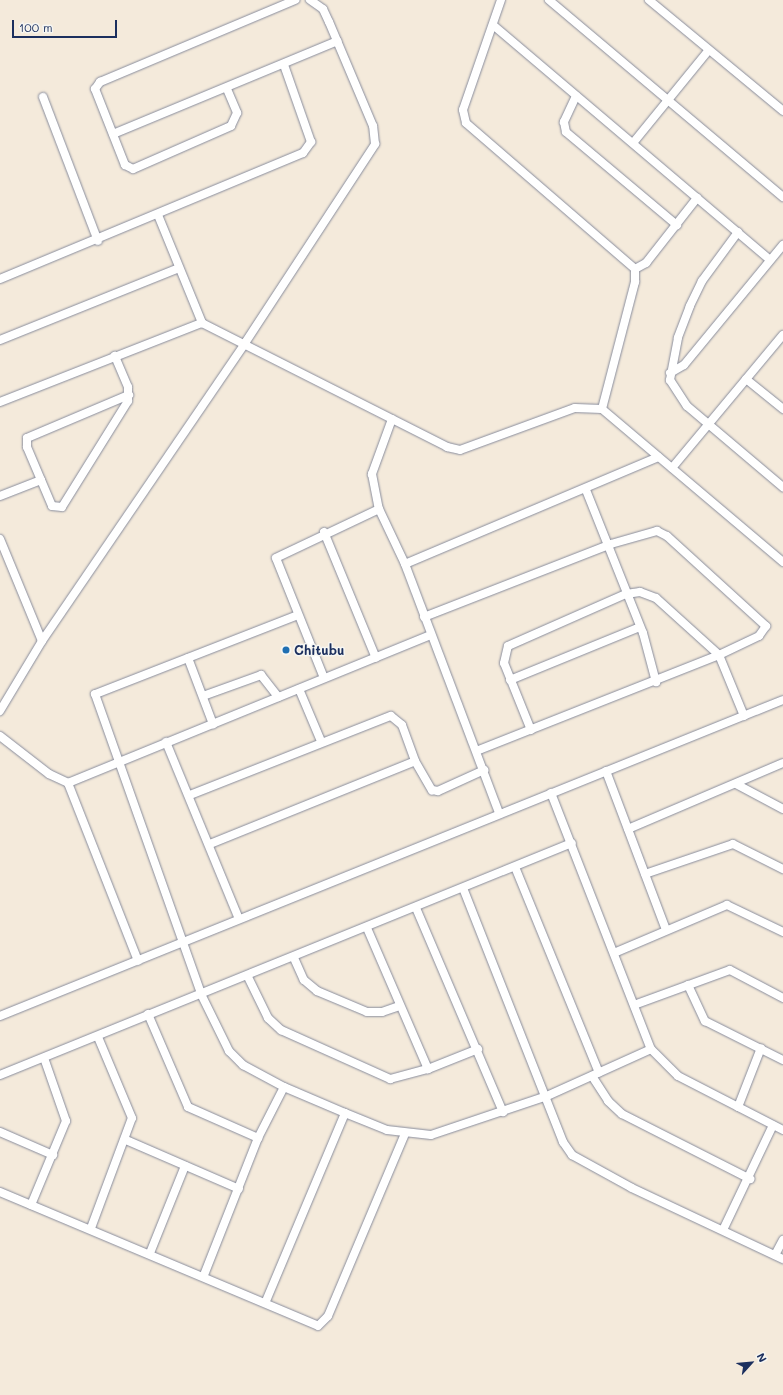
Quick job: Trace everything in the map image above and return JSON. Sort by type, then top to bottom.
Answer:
[{"type":"street","points":[[227,89],[237,113],[231,126],[137,168],[125,165],[95,89],[100,82],[295,0]]},
{"type":"street","points":[[0,711],[42,641],[245,343],[374,144],[373,126],[338,42],[323,9],[310,0]]},
{"type":"street","points":[[501,0],[463,110],[466,123],[628,259],[635,269],[635,282],[602,409]]},
{"type":"street","points":[[549,0],[783,197]]},
{"type":"street","points":[[648,0],[708,51],[783,111]]},
{"type":"street","points":[[493,24],[770,260]]},
{"type":"street","points":[[114,134],[227,89],[338,42]]},
{"type":"street","points":[[633,143],[708,51]]},
{"type":"street","points":[[0,279],[98,241],[303,153],[312,142],[284,65]]},
{"type":"street","points":[[576,96],[564,122],[566,132],[677,225]]},
{"type":"street","points":[[43,97],[98,241]]},
{"type":"street","points":[[635,269],[646,263],[697,198]]},
{"type":"street","points":[[158,215],[202,323],[245,343],[392,419],[460,450],[575,408],[602,409],[783,562]]},
{"type":"street","points":[[738,232],[702,281],[678,338],[670,372],[672,388],[709,424],[783,487]]},
{"type":"street","points":[[670,372],[684,365],[783,245]]},
{"type":"street","points":[[0,340],[179,268]]},
{"type":"street","points":[[0,402],[202,323]]},
{"type":"street","points":[[672,468],[783,335]]},
{"type":"street","points":[[115,356],[129,395],[121,415],[62,507],[52,506],[27,447],[27,438],[129,395]]},
{"type":"street","points":[[746,379],[783,410]]},
{"type":"street","points":[[392,419],[372,474],[379,509],[405,564],[430,635],[484,770],[499,813]]},
{"type":"street","points":[[405,564],[586,490],[658,457]]},
{"type":"street","points":[[0,496],[41,480]]},
{"type":"street","points":[[586,490],[610,544],[626,594],[640,627],[656,682]]},
{"type":"street","points":[[324,678],[276,558],[324,532],[379,509]]},
{"type":"street","points":[[424,617],[647,531],[667,536],[763,620],[765,632],[719,655],[656,682],[476,751]]},
{"type":"street","points":[[324,532],[376,658]]},
{"type":"street","points":[[0,540],[42,641]]},
{"type":"street","points":[[531,730],[510,680],[503,657],[508,646],[626,594],[640,592],[656,598],[719,655],[744,716]]},
{"type":"street","points":[[298,616],[95,694],[118,763],[184,942],[201,994],[236,1059],[284,1088],[345,1114],[405,1134],[431,1135],[547,1096],[652,1049]]},
{"type":"street","points":[[510,680],[640,627]]},
{"type":"street","points":[[68,783],[430,635]]},
{"type":"street","points":[[188,658],[213,724]]},
{"type":"street","points":[[203,696],[261,674],[278,697]]},
{"type":"street","points":[[299,689],[321,741]]},
{"type":"street","points":[[0,1016],[499,813],[783,700]]},
{"type":"street","points":[[190,795],[321,741],[391,716],[402,725],[426,782],[438,791],[484,770]]},
{"type":"street","points":[[0,736],[50,774],[68,783],[138,961]]},
{"type":"street","points":[[166,742],[190,795],[239,919]]},
{"type":"street","points":[[210,844],[416,761]]},
{"type":"street","points":[[628,829],[783,763]]},
{"type":"street","points":[[606,771],[666,930]]},
{"type":"street","points":[[736,784],[783,808]]},
{"type":"street","points":[[551,793],[652,1049],[678,1076],[783,1130]]},
{"type":"street","points":[[0,1075],[98,1037],[148,1014],[248,978],[572,843]]},
{"type":"street","points":[[645,874],[733,844],[783,869]]},
{"type":"street","points":[[514,867],[608,1101],[622,1114],[750,1179]]},
{"type":"street","points":[[463,888],[547,1096],[563,1142],[572,1154],[632,1188],[783,1259]]},
{"type":"street","points":[[614,953],[666,930],[727,906],[783,932]]},
{"type":"street","points":[[416,908],[478,1049],[502,1112]]},
{"type":"street","points":[[367,928],[399,1006],[428,1068]]},
{"type":"street","points":[[294,958],[304,980],[317,991],[367,1012],[382,1012],[399,1006]]},
{"type":"street","points":[[634,1005],[730,970],[783,998]]},
{"type":"street","points":[[248,978],[268,1018],[281,1030],[390,1079],[428,1068],[478,1049]]},
{"type":"street","points":[[688,986],[705,1021],[783,1060]]},
{"type":"street","points":[[148,1014],[188,1107],[258,1138]]},
{"type":"street","points":[[91,1228],[126,1140],[131,1111],[98,1037]]},
{"type":"street","points":[[738,1107],[761,1048]]},
{"type":"street","points":[[31,1205],[66,1127],[66,1113],[44,1058]]},
{"type":"street","points":[[204,1275],[258,1138],[284,1088]]},
{"type":"street","points":[[266,1301],[345,1114]]},
{"type":"street","points":[[723,1230],[750,1179],[773,1125]]},
{"type":"street","points":[[0,1132],[53,1155]]},
{"type":"street","points":[[0,1192],[266,1301],[314,1325],[326,1320],[405,1134]]},
{"type":"street","points":[[126,1140],[238,1189]]},
{"type":"street","points":[[150,1253],[185,1166]]},
{"type":"street","points":[[775,1255],[783,1240]]},
{"type":"place","name":"Chitubu","points":[[286,650]]}]
